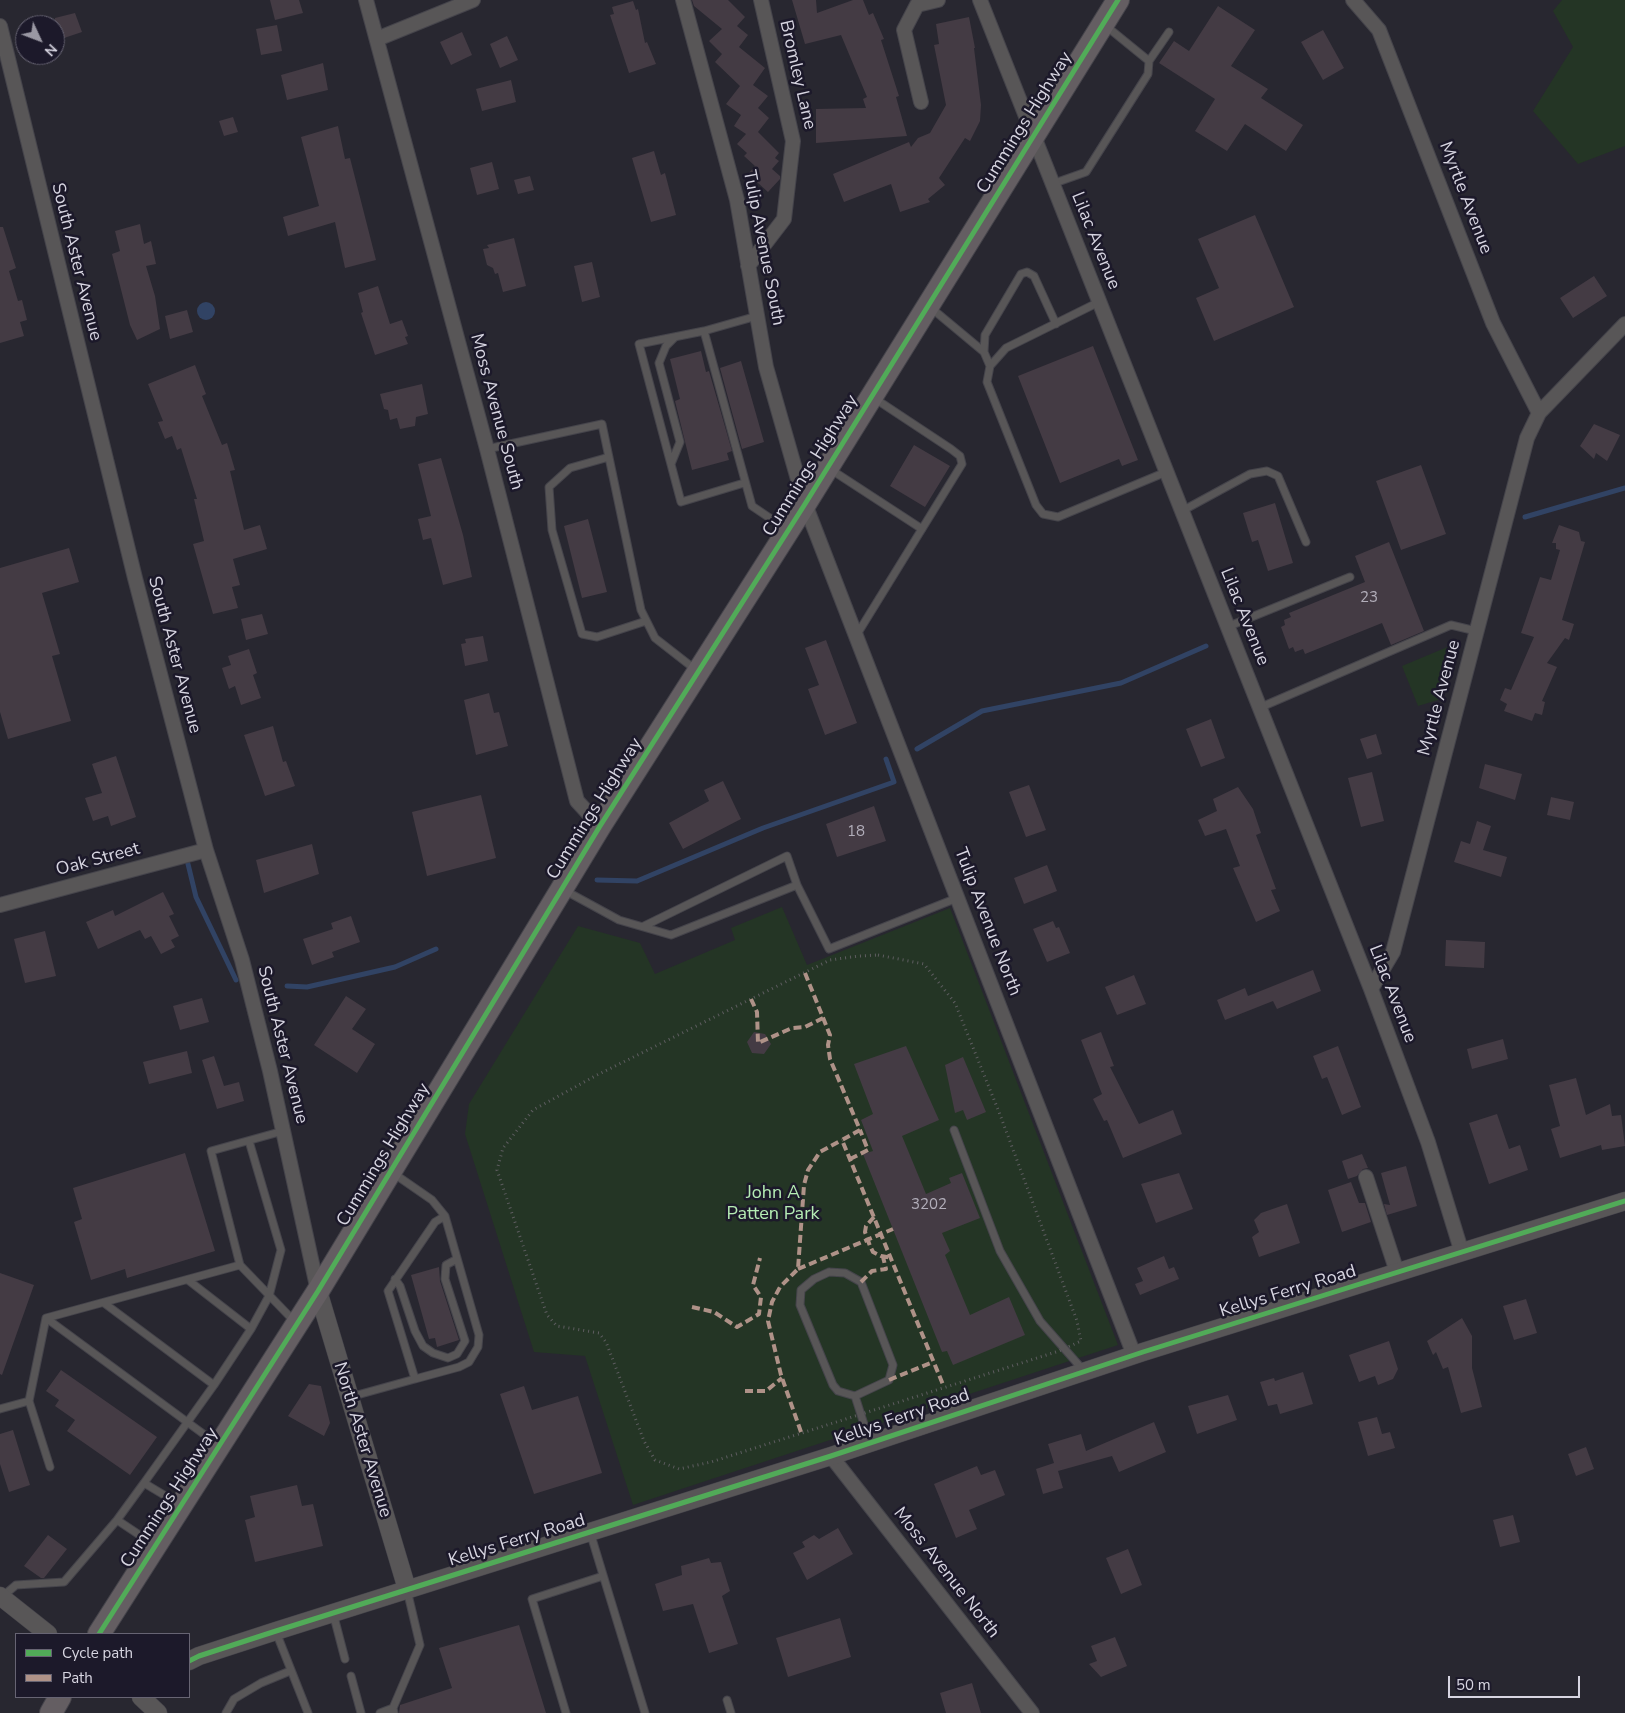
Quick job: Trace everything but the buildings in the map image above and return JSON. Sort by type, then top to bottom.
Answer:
[{"type":"main road","name":"Cummings Highway","points":[[100,1633],[318,1291],[600,826],[805,504],[1118,0]]},
{"type":"main road","points":[[51,1713],[59,1698]]},
{"type":"street","name":"Moss Avenue South","points":[[366,0],[486,449],[577,801],[600,826]]},
{"type":"street","points":[[377,39],[473,0]]},
{"type":"street","name":"Tulip Avenue South","points":[[683,0],[737,200],[766,367],[805,504]]},
{"type":"street","name":"Bromley Lane","points":[[748,266],[784,219],[793,141],[761,0]]},
{"type":"street","points":[[921,102],[904,30],[918,5],[938,0]]},
{"type":"street","name":"Lilac Avenue","points":[[980,0],[1371,989],[1428,1142],[1462,1253]]},
{"type":"street","name":"Myrtle Avenue","points":[[1353,0],[1379,30],[1493,323],[1539,413]]},
{"type":"street","name":"South Aster Avenue","points":[[0,26],[135,578],[206,850],[242,960],[283,1131],[318,1291]]},
{"type":"street","name":"Myrtle Avenue","points":[[1371,989],[1393,952],[1527,438],[1539,413],[1625,324]]},
{"type":"street","name":"Tulip Avenue North","points":[[805,504],[1134,1355]]},
{"type":"street","name":"Oak Street","points":[[0,905],[206,850]]},
{"type":"street","points":[[1366,1177],[1397,1272]]},
{"type":"street","name":"Kellys Ferry Road","points":[[190,1661],[198,1656],[831,1456],[1134,1355],[1625,1201]]},
{"type":"street","name":"North Aster Avenue","points":[[318,1291],[407,1590]]},
{"type":"street","name":"Moss Avenue North","points":[[831,1456],[1032,1713]]},
{"type":"street","points":[[1,1597],[47,1633]]},
{"type":"street","points":[[143,1698],[159,1706]]},
{"type":"lane","points":[[1103,24],[1149,61]]},
{"type":"lane","points":[[1052,184],[1086,172],[1148,74],[1149,61],[1169,32]]},
{"type":"lane","points":[[990,366],[984,352],[985,335],[1021,274],[1027,272],[1034,276],[1056,324]]},
{"type":"lane","points":[[1099,302],[1006,348],[990,366],[987,382],[1036,505],[1043,514],[1058,517],[1166,472]]},
{"type":"lane","points":[[928,305],[984,352]]},
{"type":"lane","points":[[744,483],[681,502],[639,344],[704,331],[757,316]]},
{"type":"lane","points":[[704,331],[744,483],[752,506],[788,530]]},
{"type":"lane","points":[[671,464],[680,442],[659,364],[666,346],[676,337]]},
{"type":"lane","points":[[856,636],[962,464],[960,456],[871,396]]},
{"type":"lane","points":[[486,449],[602,424],[641,610],[655,638],[698,671]]},
{"type":"lane","points":[[609,457],[570,468],[550,487],[552,530],[582,634],[597,638],[646,621]]},
{"type":"lane","points":[[827,467],[922,529]]},
{"type":"lane","points":[[1182,511],[1250,474],[1267,471],[1278,476],[1306,542]]},
{"type":"lane","points":[[1227,627],[1350,577]]},
{"type":"lane","points":[[1259,708],[1451,625],[1476,631]]},
{"type":"lane","points":[[644,926],[787,856],[797,885],[829,949],[957,898]]},
{"type":"lane","points":[[562,889],[619,920],[671,935],[797,885]]},
{"type":"lane","points":[[954,1130],[1000,1250],[1040,1321],[1085,1371]]},
{"type":"lane","points":[[283,1131],[211,1151],[240,1265],[297,1324]]},
{"type":"lane","points":[[1,1597],[16,1585],[64,1582],[117,1520],[189,1423],[251,1329],[269,1296],[281,1250],[249,1140]]},
{"type":"lane","points":[[350,1397],[459,1367],[469,1362],[478,1347],[478,1335],[445,1216],[432,1200],[390,1171]]},
{"type":"lane","points":[[416,1379],[389,1300],[388,1291],[435,1222],[445,1216]]},
{"type":"lane","points":[[393,1282],[400,1286],[415,1332],[423,1346],[433,1353],[448,1358],[456,1354],[465,1341],[445,1279],[446,1265],[457,1259]]},
{"type":"lane","points":[[46,1318],[240,1265]]},
{"type":"lane","points":[[829,1272],[844,1274],[861,1282],[893,1365],[889,1380],[855,1396],[838,1391],[834,1385],[800,1305],[801,1290],[814,1279],[829,1272]]},
{"type":"lane","points":[[188,1280],[251,1329]]},
{"type":"lane","points":[[104,1303],[214,1385]]},
{"type":"lane","points":[[46,1318],[30,1401],[50,1468]]},
{"type":"lane","points":[[46,1318],[219,1446]]},
{"type":"lane","points":[[855,1396],[859,1414],[870,1443]]},
{"type":"lane","points":[[0,1409],[30,1401]]},
{"type":"lane","points":[[144,1483],[181,1506]]},
{"type":"lane","points":[[117,1520],[156,1545]]},
{"type":"lane","points":[[590,1532],[645,1713]]},
{"type":"lane","points":[[566,1713],[532,1599],[603,1576]]},
{"type":"lane","points":[[380,1713],[394,1710],[420,1645],[407,1590]]},
{"type":"lane","points":[[333,1613],[345,1658]]},
{"type":"lane","points":[[276,1631],[308,1713]]},
{"type":"lane","points":[[226,1713],[234,1699],[261,1683],[290,1671]]},
{"type":"lane","points":[[351,1676],[361,1713]]},
{"type":"lane","points":[[727,1700],[731,1713]]},
{"type":"path","points":[[878,955],[924,964],[955,1003],[999,1112],[1077,1321],[1081,1341],[1065,1349],[710,1462],[679,1469],[655,1460],[644,1441],[606,1342],[599,1333],[557,1326],[548,1315],[497,1170],[503,1148],[533,1110],[597,1075],[830,960],[878,955]]},
{"type":"green space","points":[[1562,0],[1625,0],[1625,146],[1578,164],[1533,111],[1573,47],[1553,11]]},
{"type":"green space","points":[[1457,643],[1441,699],[1418,706],[1402,666]]},
{"type":"green space","name":"John A Patten Park","points":[[782,907],[807,965],[950,908],[1118,1345],[633,1505],[585,1356],[534,1352],[465,1134],[469,1104],[578,926],[640,943],[655,974],[735,940],[731,928]]},
{"type":"water","points":[[202,302],[210,302],[215,307],[213,318],[202,320],[197,315],[197,307]]},
{"type":"waterway","points":[[1525,517],[1625,488]]},
{"type":"waterway","points":[[917,749],[982,711],[1121,683],[1206,646]]},
{"type":"waterway","points":[[597,880],[637,881],[763,828],[894,782],[886,759]]},
{"type":"waterway","points":[[188,864],[196,897],[236,980]]},
{"type":"waterway","points":[[287,986],[307,987],[395,967],[436,949]]},
{"type":"marked path","points":[[805,973],[830,1035],[828,1045],[830,1059],[860,1130],[842,1140],[944,1387]]},
{"type":"marked path","points":[[751,999],[757,1012],[758,1043],[792,1028],[805,1027],[823,1018]]},
{"type":"marked path","points":[[850,1159],[868,1150],[860,1130]]},
{"type":"marked path","points":[[801,1432],[781,1375],[768,1321],[772,1302],[780,1287],[798,1269],[804,1185],[808,1170],[820,1152],[842,1140]]},
{"type":"marked path","points":[[874,1217],[866,1226],[865,1232],[870,1246],[873,1252],[892,1258]]},
{"type":"marked path","points":[[798,1269],[893,1229]]},
{"type":"marked path","points":[[861,1282],[872,1271],[886,1269],[883,1257]]},
{"type":"marked path","points":[[692,1307],[714,1312],[737,1327],[759,1314],[761,1297],[753,1285],[760,1258]]},
{"type":"marked path","points":[[889,1380],[933,1362]]},
{"type":"marked path","points":[[745,1391],[766,1391],[782,1378]]},
{"type":"cycle path","points":[[100,1633],[318,1291],[600,826],[805,504],[1118,0]]},
{"type":"cycle path","points":[[190,1660],[276,1631],[831,1456],[1143,1352],[1625,1201]]}]
